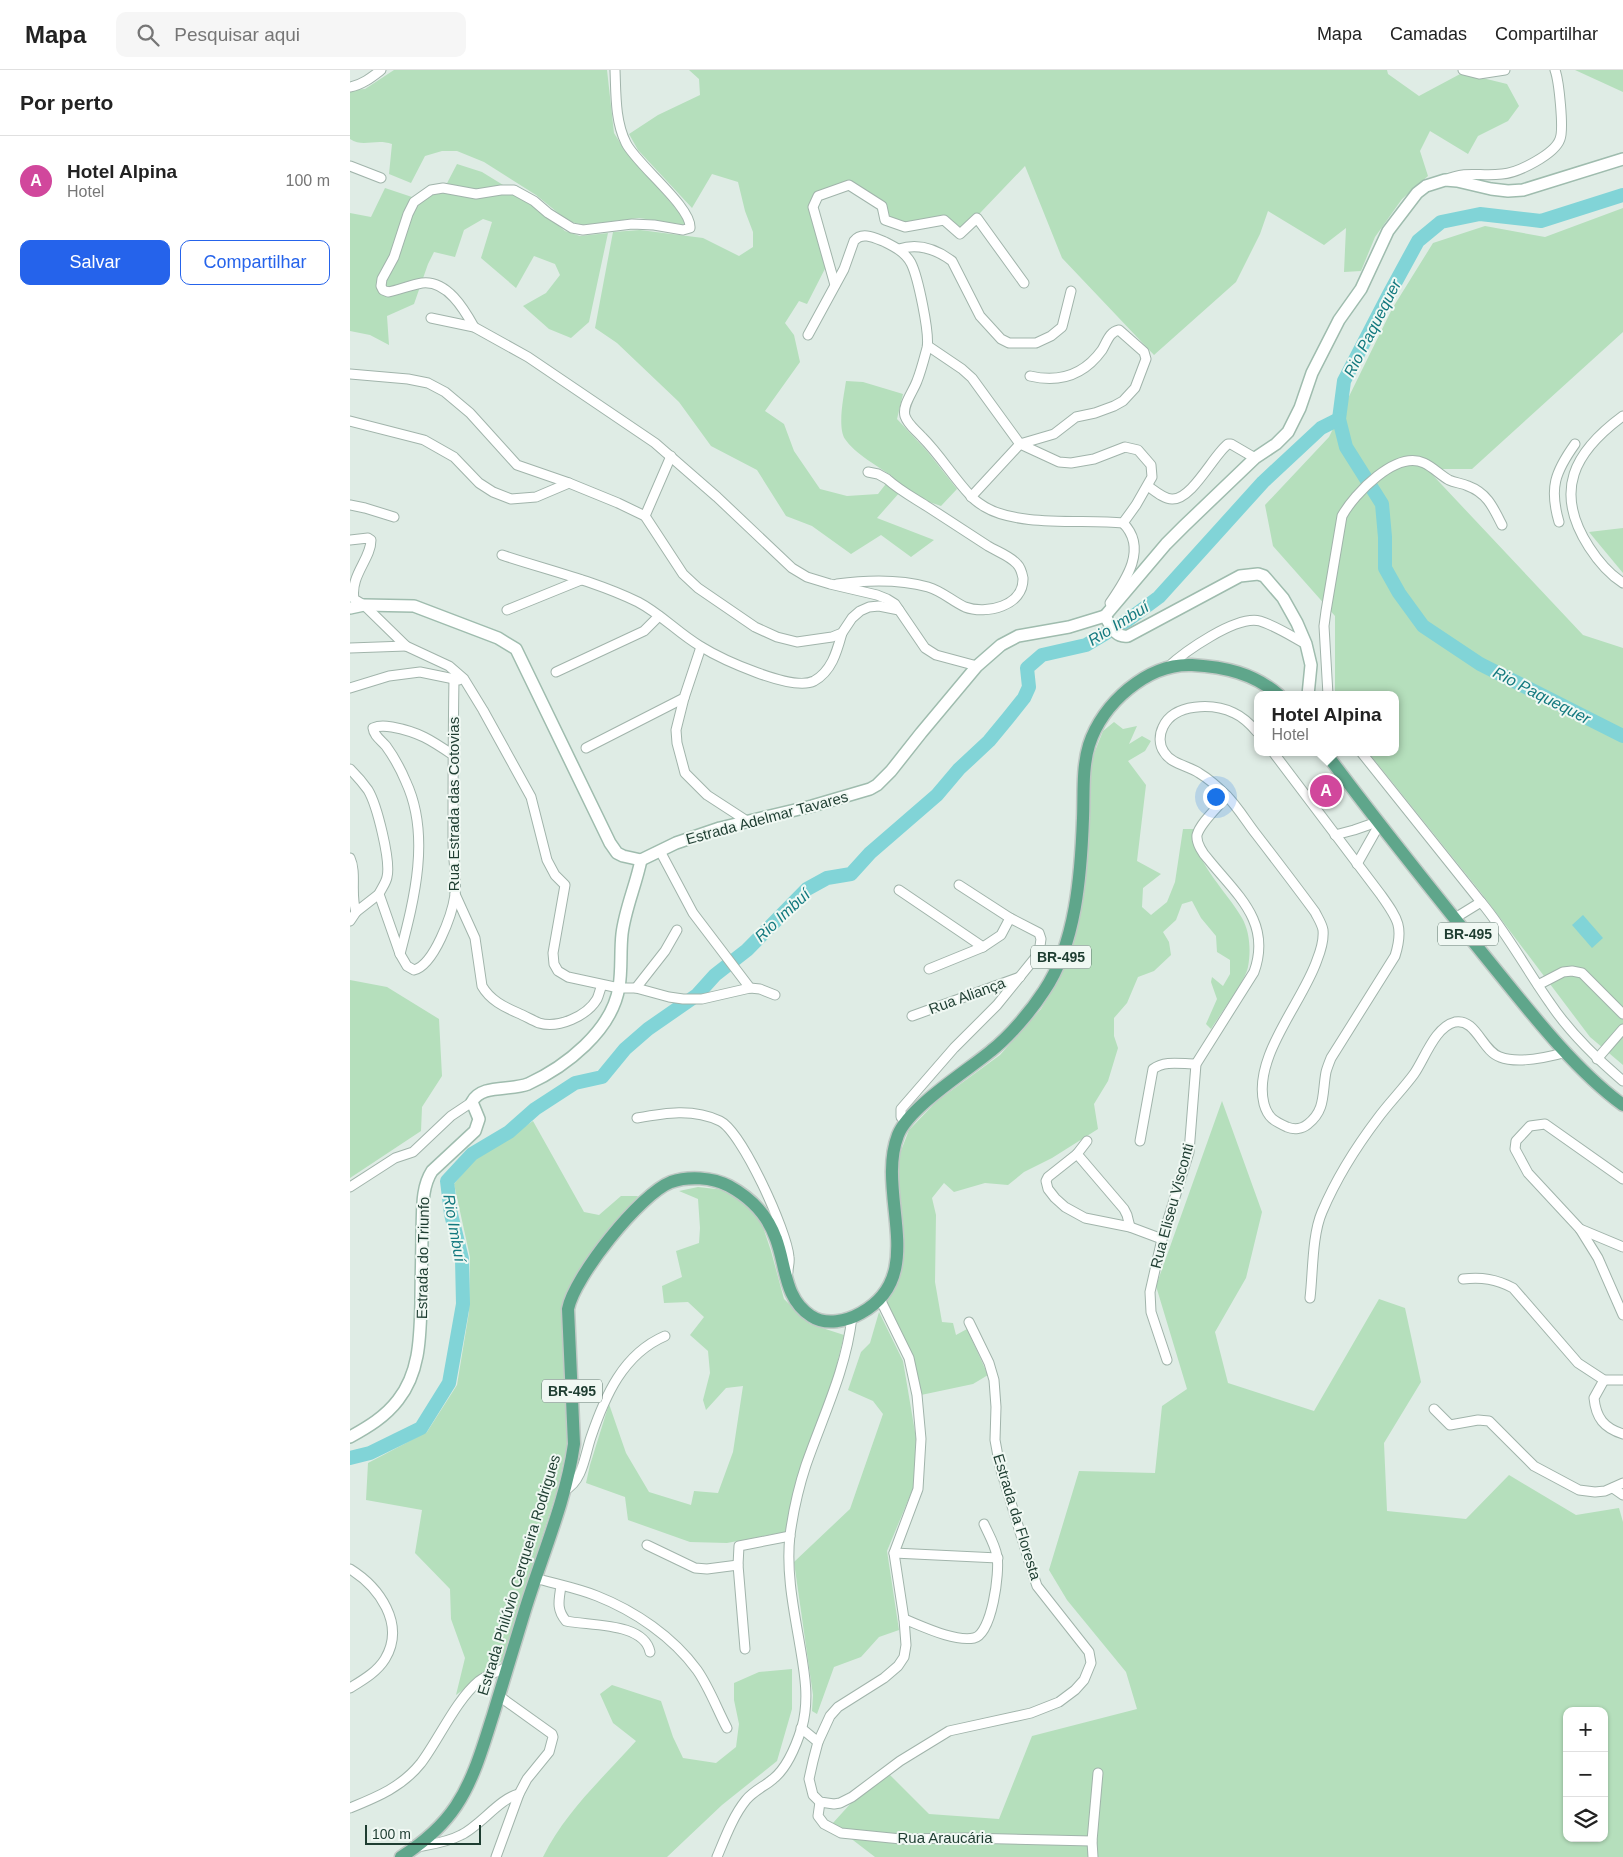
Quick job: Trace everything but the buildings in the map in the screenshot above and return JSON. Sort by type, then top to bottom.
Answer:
[{"type":"main road","name":"BR-495","points":[[852,1317],[880,1299],[893,1281],[897,1260],[892,1156],[899,1132],[929,1099],[995,1048],[1046,989],[1059,962],[1075,904],[1081,861],[1085,768],[1089,746],[1097,726],[1121,696],[1138,681],[1167,668],[1183,665],[1220,667],[1242,673],[1273,691]]},
{"type":"main road","name":"BR-495","points":[[1327,756],[1378,823],[1512,989],[1586,1072],[1623,1105]]},
{"type":"main road","name":"Estrada Philúvio Cerqueira Rodrigues","points":[[401,1857],[416,1848],[442,1826],[457,1805],[482,1752],[535,1578],[565,1490],[574,1444],[568,1309],[570,1300],[586,1273],[618,1230],[650,1195],[663,1186],[685,1178],[704,1179],[726,1184],[757,1206],[768,1220],[777,1241],[791,1294],[798,1305],[811,1317],[830,1322],[852,1317]]},
{"type":"street","points":[[350,87],[370,79],[381,70]]},
{"type":"street","points":[[474,327],[453,297],[437,285],[425,283],[388,292],[383,290],[381,286],[382,279],[394,257],[408,214],[414,202],[431,190],[443,188],[476,194],[514,190],[534,201],[548,214],[572,228],[583,230],[632,224],[654,225],[684,230],[690,228],[687,216],[662,185],[631,152],[624,140],[617,112],[615,70]]},
{"type":"street","points":[[1463,70],[1479,74],[1505,70]]},
{"type":"street","points":[[1107,620],[1166,544],[1255,458],[1281,440],[1294,422],[1321,355],[1339,320],[1361,289],[1388,231],[1417,193],[1426,186],[1463,174],[1503,174],[1520,170],[1553,150],[1561,137],[1558,85],[1555,70]]},
{"type":"street","points":[[1445,180],[1458,181],[1491,189],[1523,190],[1623,159]]},
{"type":"street","points":[[350,166],[381,178]]},
{"type":"street","points":[[835,285],[813,207],[818,196],[849,185],[882,206],[885,220],[906,228],[944,220],[960,234],[977,218],[1024,282]]},
{"type":"street","points":[[808,335],[844,269],[854,241],[857,238],[862,235],[874,237],[899,249],[910,263],[916,277],[928,346],[917,382],[904,414],[907,423],[938,455],[971,497],[986,508],[1006,515],[1031,519],[1123,523],[1130,532],[1135,547],[1134,561],[1127,579],[1106,610],[1107,620],[1115,633],[1120,636],[1128,636],[1240,576],[1258,574],[1264,576],[1283,598],[1306,644],[1311,665],[1308,691]]},
{"type":"street","points":[[899,249],[908,246],[919,246],[944,255],[952,261],[980,316],[1002,339],[1009,343],[1036,343],[1051,336],[1062,327],[1071,291]]},
{"type":"street","points":[[431,318],[474,327],[528,356],[655,442],[792,568],[807,577],[877,595],[895,604],[924,648],[936,655],[977,666]]},
{"type":"street","points":[[971,497],[1020,444],[1054,434],[1076,417],[1095,413],[1119,404],[1134,388],[1146,364],[1144,352],[1119,330],[1111,334],[1090,364],[1080,371],[1065,377],[1040,378],[1030,376]]},
{"type":"street","points":[[928,346],[972,378],[1020,444],[1059,462],[1070,463],[1094,459],[1125,447],[1133,448],[1142,454],[1151,465],[1152,477],[1123,523]]},
{"type":"street","points":[[350,374],[408,379],[428,383],[445,392],[470,413],[517,465],[569,483],[645,516],[683,574],[698,588],[756,627],[777,637],[797,642],[832,637],[842,633]]},
{"type":"street","points":[[1623,416],[1586,450],[1573,474],[1571,487],[1572,513],[1580,534],[1613,577],[1623,583]]},
{"type":"street","points":[[350,421],[424,440],[454,457],[479,483],[493,492],[511,499],[536,497],[569,483]]},
{"type":"street","points":[[1148,486],[1168,499],[1180,497],[1200,479],[1228,444],[1255,458]]},
{"type":"street","points":[[1559,522],[1555,508],[1554,487],[1558,472],[1575,444]]},
{"type":"street","points":[[645,516],[671,456]]},
{"type":"street","points":[[1565,459],[1578,462]]},
{"type":"street","points":[[1328,691],[1324,626],[1326,610],[1342,516],[1360,491],[1398,462],[1412,460],[1423,462],[1451,482],[1466,485],[1480,491],[1488,499],[1502,525]]},
{"type":"street","points":[[830,584],[878,581],[929,587],[964,606],[974,609],[986,609],[1009,604],[1021,588],[1023,579],[1019,565],[990,548],[887,479],[878,474],[868,472]]},
{"type":"street","points":[[350,505],[394,518]]},
{"type":"street","points":[[350,540],[368,538],[371,540],[371,545],[356,575],[352,592],[354,599],[364,605],[406,646],[449,666],[464,680],[531,797],[547,860],[564,885],[552,953],[554,964],[558,971],[568,977],[602,985],[636,988],[683,999],[702,999],[750,988],[760,989],[775,995]]},
{"type":"street","points":[[502,555],[581,580],[639,603],[700,646],[752,671],[784,682],[798,684],[813,681],[824,672],[835,657],[842,633],[852,618],[860,611],[869,607],[879,606],[899,610]]},
{"type":"street","points":[[507,610],[581,580]]},
{"type":"street","points":[[350,608],[364,605],[414,606],[498,638],[516,649],[610,843],[617,853],[641,860],[622,933],[619,988],[615,1001],[602,1025],[581,1051],[528,1083],[515,1088],[487,1090],[478,1094],[472,1102],[451,1116],[413,1152],[395,1158],[350,1187]]},
{"type":"street","points":[[556,672],[644,631],[660,616]]},
{"type":"street","name":"Estrada Adelmar Tavares","points":[[641,860],[676,843],[720,828],[812,806],[858,793],[877,785],[892,771],[977,666],[1001,645],[1018,636],[1107,620]]},
{"type":"street","points":[[1167,668],[1180,656],[1197,645],[1236,624],[1249,620],[1269,625],[1306,644]]},
{"type":"street","points":[[350,648],[406,646]]},
{"type":"street","points":[[700,646],[676,730],[677,743],[685,773],[707,795],[747,821]]},
{"type":"street","points":[[350,688],[389,676],[420,672],[440,675],[454,680],[464,680]]},
{"type":"street","name":"Rua Estrada das Cotovias","points":[[400,954],[404,963],[410,969],[421,968],[439,940],[450,916],[455,894],[452,755],[454,680]]},
{"type":"street","points":[[586,748],[684,698]]},
{"type":"street","points":[[1254,729],[1235,713],[1217,708],[1198,707],[1184,709],[1165,722],[1160,732],[1160,741],[1164,753],[1176,762],[1198,772],[1227,796],[1316,912],[1323,930],[1322,946],[1313,973],[1275,1042],[1265,1068],[1263,1099],[1266,1112],[1271,1119],[1290,1128],[1303,1128],[1314,1120],[1320,1110],[1325,1088],[1326,1072],[1331,1058],[1386,972],[1395,956],[1400,940],[1399,927],[1393,912],[1275,756]]},
{"type":"street","points":[[400,954],[412,907],[417,874],[418,842],[415,811],[403,776],[373,728],[380,726],[411,730],[424,736],[452,755]]},
{"type":"street","points":[[1364,756],[1502,929],[1551,1005],[1597,1059],[1623,1081]]},
{"type":"street","points":[[350,770],[371,796],[384,840],[388,870],[387,879],[379,894],[356,912],[350,921]]},
{"type":"street","name":"Rua Eliseu Visconti","points":[[1167,1360],[1151,1312],[1150,1292],[1162,1239],[1189,1152],[1196,1064],[1254,972],[1259,956],[1260,942],[1257,927],[1250,912],[1203,853],[1197,836],[1202,826],[1227,796]]},
{"type":"street","points":[[1357,864],[1378,823]]},
{"type":"street","points":[[1335,835],[1378,823]]},
{"type":"street","points":[[660,851],[693,913],[750,988]]},
{"type":"street","points":[[350,858],[353,868],[352,895],[356,912]]},
{"type":"street","points":[[907,1122],[901,1117],[901,1109],[913,1093],[1022,976],[1039,953],[1041,939],[1039,934],[1010,918],[959,885]]},
{"type":"street","points":[[899,890],[983,947]]},
{"type":"street","points":[[379,894],[400,954]]},
{"type":"street","points":[[455,894],[475,938],[482,986],[486,993],[496,1002],[540,1023],[555,1024],[576,1017],[588,1010],[597,999],[602,985]]},
{"type":"street","points":[[1455,918],[1481,902]]},
{"type":"street","points":[[929,969],[983,947],[1001,935],[1010,918]]},
{"type":"street","points":[[636,988],[666,951],[678,930]]},
{"type":"street","points":[[1538,985],[1563,972],[1582,973],[1623,1014]]},
{"type":"street","name":"Rua Aliança","points":[[912,1016],[1022,976]]},
{"type":"street","points":[[1310,1298],[1317,1227],[1330,1195],[1348,1162],[1378,1118],[1422,1062],[1437,1034],[1453,1022],[1461,1022],[1468,1024],[1491,1052],[1502,1058],[1539,1058],[1567,1052]]},
{"type":"street","points":[[1597,1059],[1623,1029]]},
{"type":"street","points":[[1140,1141],[1153,1069],[1159,1065],[1170,1063],[1196,1064]]},
{"type":"street","name":"Estrada do Triunfo","points":[[350,1437],[387,1413],[398,1400],[414,1369],[419,1353],[421,1327],[424,1190],[427,1179],[432,1171],[475,1131],[479,1119],[472,1102]]},
{"type":"street","points":[[637,1118],[666,1113],[688,1112],[721,1122],[731,1130],[770,1200],[783,1234],[789,1256],[787,1280]]},
{"type":"street","points":[[1623,1179],[1545,1124],[1530,1126],[1516,1142],[1515,1148],[1528,1173],[1580,1229],[1598,1258],[1623,1315]]},
{"type":"street","points":[[1087,1142],[1077,1154],[1048,1177],[1046,1181],[1048,1189],[1065,1206],[1086,1218],[1130,1227],[1162,1239]]},
{"type":"street","points":[[1077,1154],[1124,1209],[1130,1227]]},
{"type":"street","points":[[1580,1229],[1623,1247]]},
{"type":"street","points":[[1463,1279],[1485,1278],[1500,1281],[1513,1288],[1578,1363],[1604,1380],[1623,1380]]},
{"type":"street","points":[[820,1802],[813,1795],[809,1779],[818,1742],[830,1716],[838,1708],[868,1689],[898,1666],[904,1657],[905,1651],[904,1619],[894,1553],[918,1489],[921,1439],[917,1395],[909,1358],[880,1299]]},
{"type":"street","points":[[717,1857],[728,1832],[747,1799],[775,1778],[790,1758],[802,1728],[806,1711],[807,1693],[788,1557],[790,1536],[806,1467],[843,1367],[850,1338],[852,1317]]},
{"type":"street","name":"Estrada da Floresta","points":[[820,1802],[834,1804],[852,1797],[900,1761],[950,1731],[1031,1713],[1059,1702],[1080,1685],[1091,1663],[1088,1652],[1044,1595],[1033,1574],[1000,1467],[995,1440],[996,1407],[994,1380],[989,1363],[969,1322]]},
{"type":"street","points":[[565,1490],[573,1486],[578,1476],[610,1390],[623,1367],[646,1347],[665,1336]]},
{"type":"street","points":[[1604,1380],[1594,1398],[1598,1412],[1605,1426],[1611,1431],[1623,1434]]},
{"type":"street","points":[[1434,1409],[1450,1426],[1478,1420],[1488,1421],[1534,1466],[1579,1490],[1594,1492],[1613,1488],[1623,1482]]},
{"type":"street","points":[[1613,1488],[1623,1495]]},
{"type":"street","points":[[904,1619],[951,1636],[976,1638],[981,1634],[991,1613],[995,1594],[998,1558],[984,1524]]},
{"type":"street","points":[[744,1649],[738,1565],[739,1546],[790,1536]]},
{"type":"street","points":[[648,1545],[695,1568],[707,1569],[738,1565]]},
{"type":"street","points":[[894,1553],[998,1558]]},
{"type":"street","points":[[350,1568],[376,1590],[388,1610],[393,1629],[392,1643],[384,1660],[368,1677],[350,1688]]},
{"type":"street","points":[[535,1578],[597,1596],[634,1614],[659,1632],[681,1651],[697,1671],[727,1728]]},
{"type":"street","points":[[561,1586],[558,1605],[560,1614],[566,1621],[617,1626],[644,1639],[649,1645],[650,1652]]},
{"type":"street","points":[[350,1808],[382,1795],[409,1776],[420,1764],[464,1698],[486,1677],[507,1668]]},
{"type":"street","points":[[496,1857],[519,1794],[527,1779],[549,1752],[554,1737],[499,1696]]},
{"type":"street","points":[[802,1728],[818,1742]]},
{"type":"street","points":[[1093,1857],[1092,1840],[1098,1773]]},
{"type":"street","points":[[416,1848],[447,1841],[461,1835],[482,1821],[509,1798],[519,1794]]},
{"type":"street","name":"Rua Araucária","points":[[820,1802],[818,1816],[824,1824],[841,1833],[901,1839],[1092,1840]]},
{"type":"green space","points":[[394,70],[607,70],[614,133],[624,149],[684,218],[686,225],[639,218],[583,225],[568,221],[536,195],[484,162],[457,151],[442,151],[425,156],[411,183],[389,174],[392,144],[386,142],[360,143],[350,139],[350,90],[365,89]]},
{"type":"green space","points":[[689,70],[1387,70],[1388,74],[1419,96],[1462,73],[1507,84],[1519,106],[1508,121],[1478,136],[1468,154],[1430,131],[1420,151],[1428,176],[1402,199],[1375,237],[1361,271],[1344,272],[1346,228],[1324,245],[1268,211],[1260,234],[1236,282],[1154,355],[1062,258],[1025,166],[960,234],[945,222],[883,223],[877,209],[851,190],[831,195],[819,202],[817,216],[832,255],[807,304],[799,301],[785,323],[794,335],[800,362],[765,411],[784,424],[794,451],[820,489],[847,496],[878,494],[892,476],[860,454],[845,439],[841,419],[846,381],[863,382],[903,394],[897,419],[927,451],[957,489],[941,506],[900,492],[877,518],[934,540],[911,557],[881,535],[851,554],[812,526],[786,516],[757,470],[711,446],[679,402],[617,343],[595,328],[613,232],[640,230],[703,238],[739,256],[753,247],[753,232],[745,211],[738,182],[712,174],[692,208],[638,150],[629,134],[658,115],[700,95],[699,79]]},
{"type":"green space","points":[[1575,70],[1623,70],[1623,92]]},
{"type":"green space","points":[[457,164],[482,172],[529,201],[565,231],[580,236],[608,233],[589,322],[571,338],[549,329],[523,306],[546,293],[560,275],[555,264],[534,256],[516,288],[481,258],[492,222],[483,219],[464,230],[455,257],[434,252],[414,304],[387,316],[389,345],[370,335],[350,331],[350,213],[371,217],[385,188],[415,198],[444,189]]},
{"type":"green space","points":[[1623,208],[1623,332],[1472,469],[1427,469],[1583,635],[1623,648],[1623,1065],[1590,1037],[1482,894],[1371,756],[1399,756],[1399,691],[1335,691],[1335,616],[1273,546],[1265,505],[1329,437],[1392,309],[1433,243],[1485,226],[1545,237]]},
{"type":"green space","points":[[1623,528],[1623,573],[1589,532]]},
{"type":"green space","points":[[1114,722],[1123,729],[1137,726],[1129,744],[1142,736],[1151,741],[1145,751],[1128,761],[1146,785],[1137,861],[1161,874],[1143,888],[1142,907],[1151,915],[1167,902],[1175,882],[1183,829],[1195,829],[1198,852],[1211,875],[1245,923],[1249,942],[1248,967],[1237,989],[1211,1029],[1206,1024],[1217,999],[1211,982],[1212,977],[1223,986],[1230,974],[1230,960],[1217,952],[1216,936],[1201,918],[1192,901],[1182,904],[1176,920],[1163,932],[1169,942],[1171,955],[1154,971],[1138,977],[1127,1003],[1114,1018],[1114,1036],[1118,1048],[1108,1081],[1094,1104],[1098,1129],[1052,1158],[1024,1172],[1008,1185],[985,1183],[954,1192],[944,1183],[932,1198],[936,1215],[935,1282],[942,1322],[953,1323],[956,1335],[967,1329],[988,1375],[973,1384],[921,1395],[885,1300],[898,1280],[901,1258],[897,1161],[909,1130],[937,1101],[1000,1055],[1041,1009],[1061,974],[1078,916],[1088,860],[1089,778],[1093,756],[1103,731]]},
{"type":"green space","points":[[350,980],[387,987],[439,1019],[442,1076],[422,1107],[421,1131],[350,1178]]},
{"type":"green space","points":[[1222,1101],[1262,1212],[1246,1278],[1215,1332],[1228,1383],[1314,1411],[1379,1299],[1405,1308],[1421,1382],[1384,1443],[1387,1511],[1466,1519],[1509,1475],[1576,1515],[1619,1508],[1623,1522],[1623,1857],[875,1857],[832,1824],[883,1768],[929,1814],[999,1819],[1032,1736],[1137,1709],[1126,1672],[1067,1600],[1049,1570],[1079,1471],[1155,1473],[1162,1406],[1187,1389],[1156,1286]]},
{"type":"green space","points":[[533,1121],[584,1212],[599,1215],[621,1196],[638,1196],[565,1295],[569,1438],[557,1491],[502,1661],[456,1695],[465,1658],[451,1619],[450,1589],[415,1553],[422,1510],[366,1500],[368,1463],[427,1432],[457,1385],[469,1312],[470,1257],[454,1184],[474,1160]]},
{"type":"green space","points":[[698,1187],[725,1190],[747,1205],[761,1221],[784,1299],[810,1324],[844,1335],[830,1393],[802,1465],[785,1532],[727,1543],[690,1542],[628,1520],[625,1497],[586,1483],[609,1404],[626,1453],[649,1492],[691,1505],[694,1491],[718,1493],[733,1452],[743,1386],[726,1388],[706,1410],[703,1400],[710,1373],[708,1351],[690,1335],[704,1317],[688,1302],[664,1303],[662,1286],[682,1277],[676,1251],[699,1243],[698,1199],[679,1191]]},
{"type":"green space","points":[[879,1312],[903,1361],[916,1438],[914,1486],[887,1551],[899,1630],[879,1637],[861,1657],[834,1667],[817,1714],[812,1711],[813,1695],[794,1562],[850,1509],[883,1414],[873,1401],[848,1390],[861,1352],[870,1343]]},
{"type":"green space","points":[[792,1669],[792,1709],[777,1761],[722,1805],[667,1857],[543,1857],[573,1810],[636,1741],[613,1723],[600,1694],[612,1685],[661,1701],[673,1737],[683,1758],[716,1763],[736,1747],[739,1724],[734,1700],[734,1683],[759,1672]]},
{"type":"water","points":[[1583,915],[1603,938],[1592,948],[1572,925]]},
{"type":"waterway","name":"Rio Paquequer","points":[[1623,195],[1541,221],[1480,214],[1441,222],[1418,241],[1388,296],[1344,381],[1339,419],[1346,447],[1382,504],[1385,568],[1399,593],[1423,626],[1480,664],[1623,736]]},
{"type":"waterway","name":"Rio Imbuí","points":[[350,1458],[370,1453],[421,1428],[449,1383],[463,1304],[462,1259],[451,1214],[447,1181],[472,1154],[509,1132],[535,1109],[575,1083],[602,1077],[625,1049],[648,1029],[697,995],[715,975],[747,950],[807,889],[827,878],[851,874],[870,853],[937,795],[959,769],[989,741],[1024,698],[1029,687],[1027,668],[1042,655],[1086,645],[1128,620],[1159,597],[1263,482],[1321,428],[1339,419]]},
{"type":"place","name":"Hotel Alpina","points":[[1326,791]]}]
